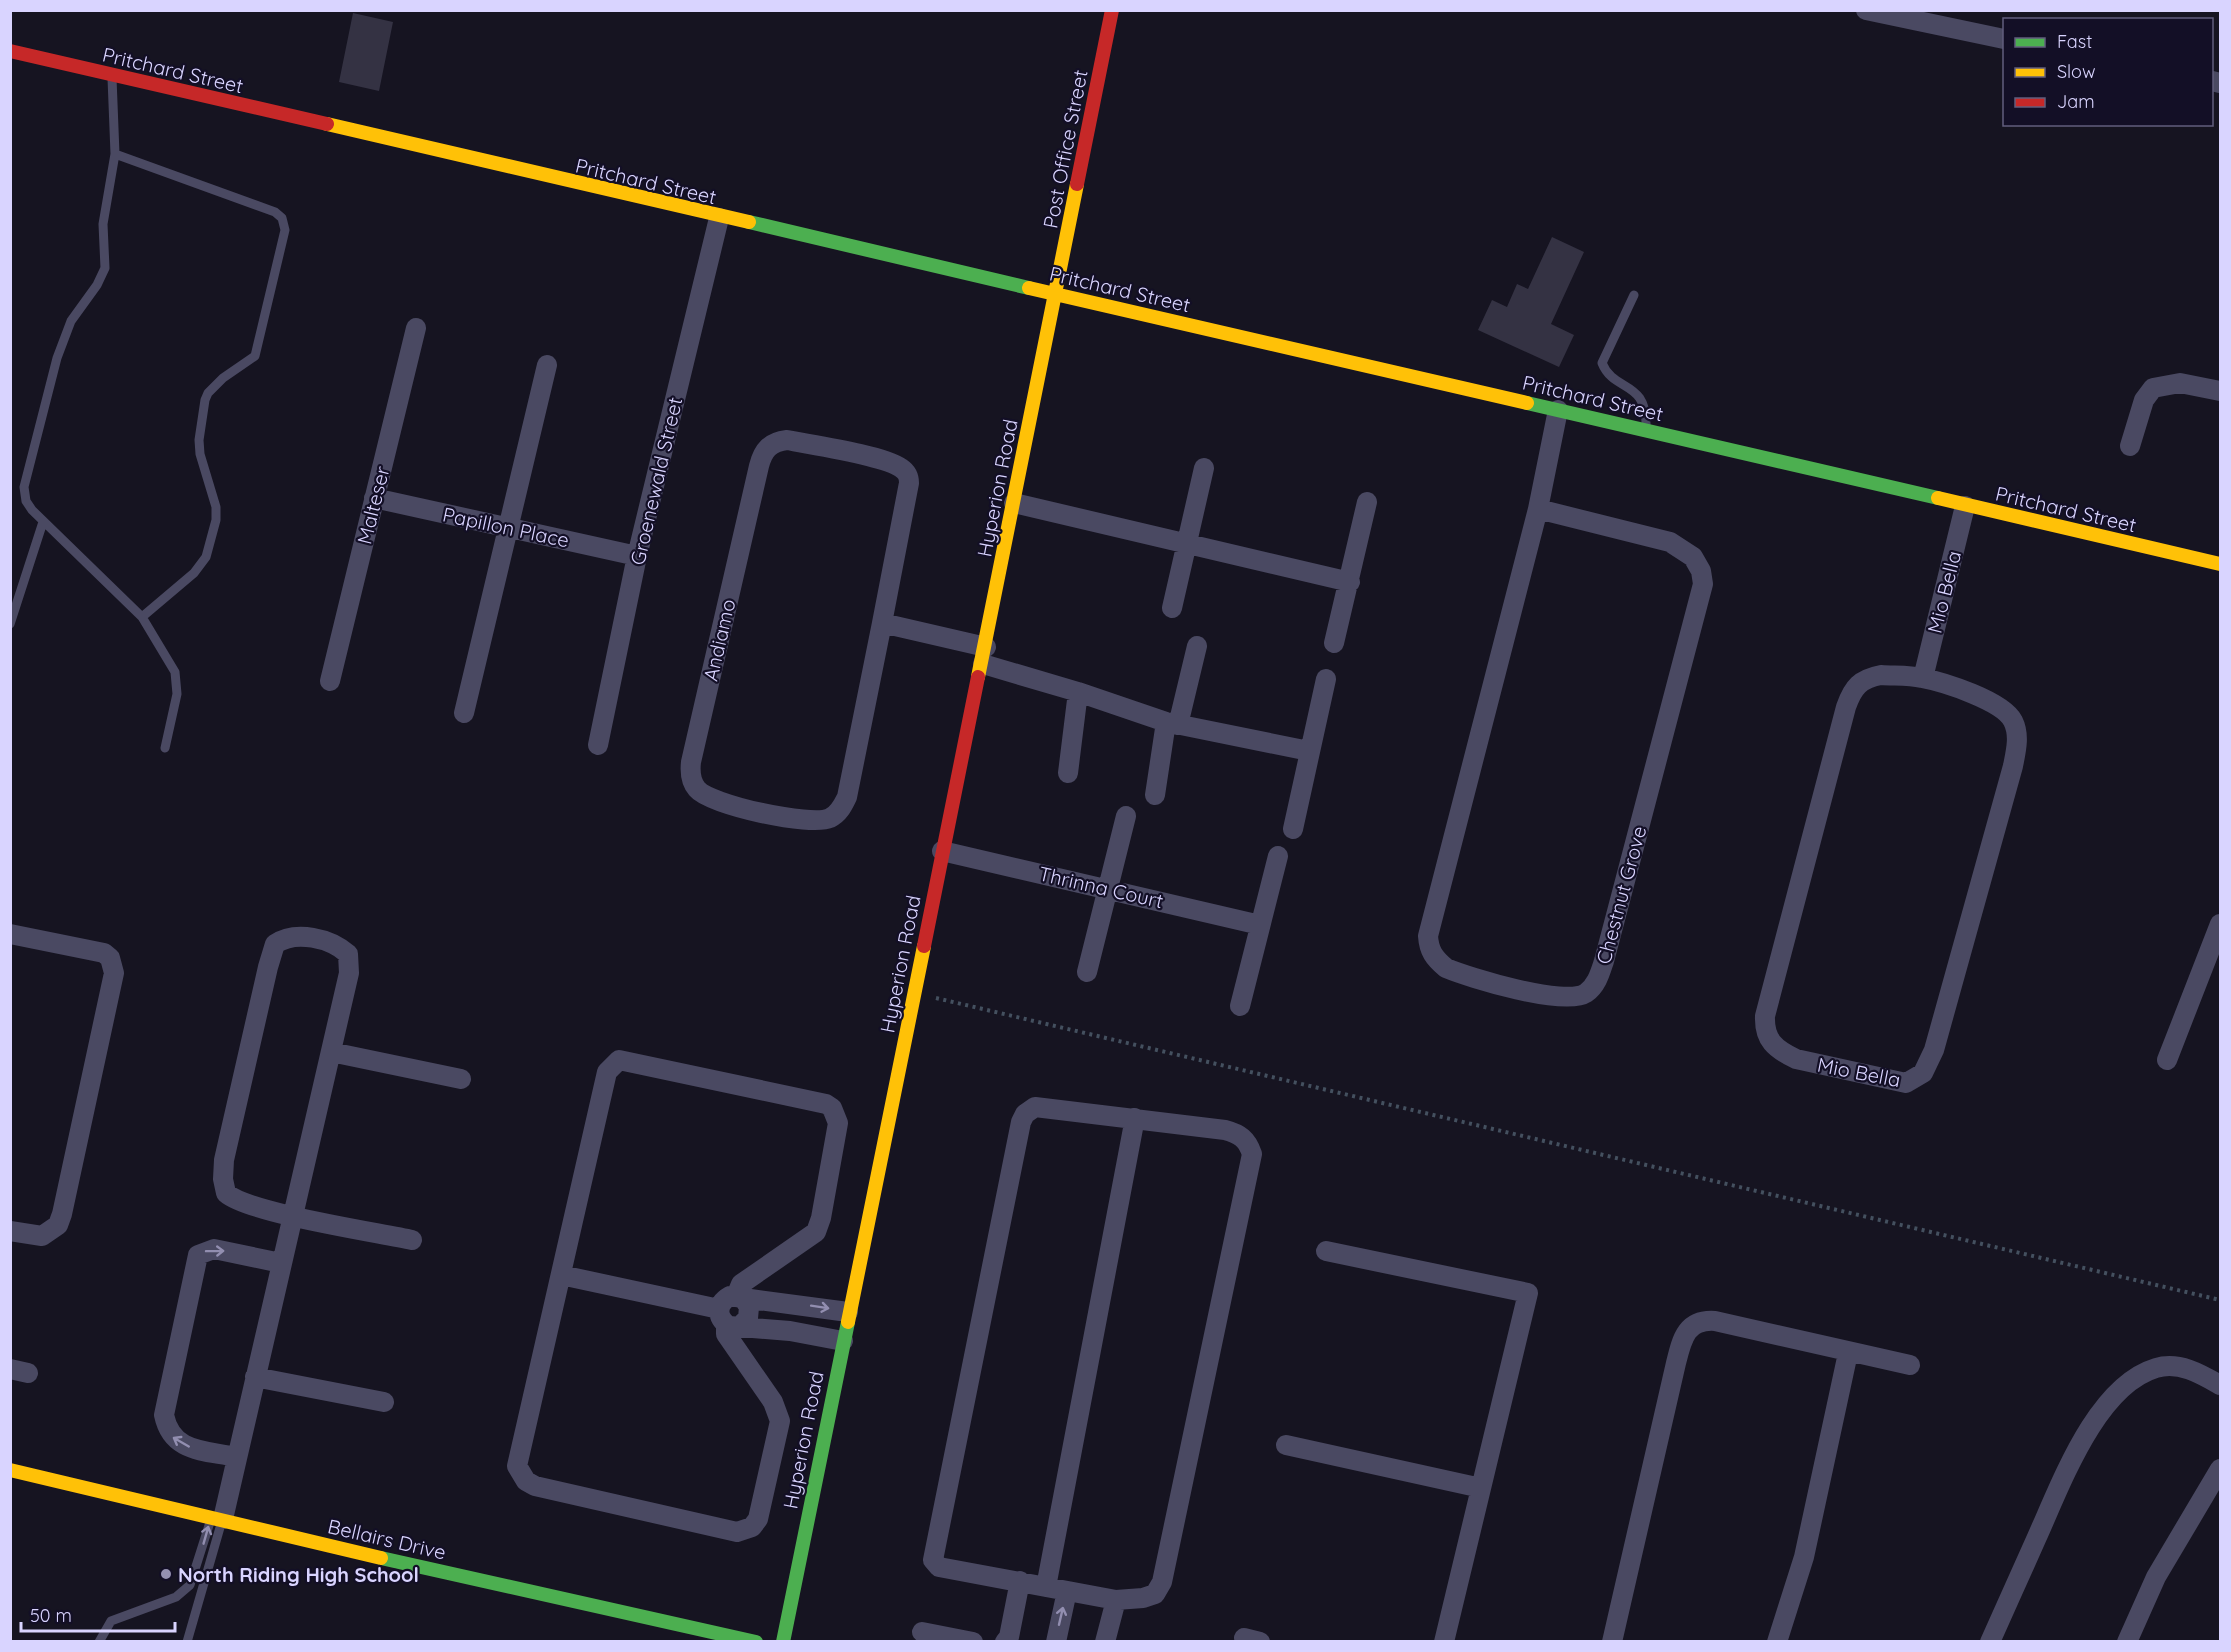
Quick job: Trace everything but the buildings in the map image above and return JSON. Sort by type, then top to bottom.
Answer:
[{"type":"street","name":"Post Office Street","points":[[1055,295],[1112,10]]},
{"type":"street","points":[[1866,10],[2003,39]]},
{"type":"street","name":"Pritchard Street","points":[[10,51],[719,218],[896,255],[1055,295],[1646,430],[1965,506],[2219,557]]},
{"type":"street","name":"Groenewald Street","points":[[598,745],[637,556],[719,218]]},
{"type":"street","name":"Hyperion Road","points":[[783,1641],[942,851],[984,656],[1055,295]]},
{"type":"street","name":"Malteser","points":[[330,681],[416,328]]},
{"type":"street","points":[[464,714],[547,365]]},
{"type":"street","points":[[2130,446],[2144,400],[2153,388],[2180,383],[2220,391]]},
{"type":"street","name":"Chestnut Grove","points":[[1538,509],[1670,542],[1693,557],[1701,571],[1703,584],[1604,961],[1597,981],[1586,993],[1574,998],[1546,996],[1453,971],[1436,960],[1429,949],[1428,936],[1538,509],[1558,410]]},
{"type":"street","name":"Andiamo","points":[[787,440],[886,461],[904,469],[909,476],[882,623],[847,797],[841,809],[831,818],[819,821],[803,819],[719,803],[696,788],[690,773],[691,762],[756,477],[762,455],[776,441],[787,440]]},
{"type":"street","points":[[1172,608],[1204,468]]},
{"type":"street","name":"Papillon Place","points":[[374,498],[637,556]]},
{"type":"street","points":[[1334,643],[1367,502]]},
{"type":"street","points":[[1014,503],[1350,582]]},
{"type":"street","name":"Mio Bella","points":[[1923,678],[1965,506]]},
{"type":"street","points":[[882,623],[984,656],[1078,692],[1172,723],[1309,751]]},
{"type":"street","points":[[1155,795],[1172,723],[1197,646]]},
{"type":"street","name":"Mio Bella","points":[[1881,675],[1923,678],[2002,707],[2013,720],[2017,746],[1934,1050],[1923,1073],[1906,1083],[1796,1059],[1770,1043],[1764,1030],[1765,1016],[1850,695],[1856,685],[1867,678],[1881,675]]},
{"type":"street","points":[[1293,829],[1326,680]]},
{"type":"street","points":[[1068,774],[1078,692]]},
{"type":"street","points":[[1087,972],[1126,816]]},
{"type":"street","name":"Thrinna Court","points":[[942,851],[1260,925]]},
{"type":"street","points":[[1239,1006],[1278,856]]},
{"type":"street","points":[[2167,1060],[2220,924]]},
{"type":"street","points":[[10,934],[104,953],[110,958],[114,973],[58,1225],[42,1236],[10,1231]]},
{"type":"street","points":[[217,1517],[236,1458],[292,1215],[350,973],[348,954],[337,945],[304,937],[285,939],[275,944],[268,967],[224,1160],[223,1179],[226,1193],[233,1199],[292,1215],[412,1240]]},
{"type":"street","points":[[331,1052],[461,1079]]},
{"type":"street","points":[[739,1297],[741,1284],[816,1232],[821,1218],[836,1134],[836,1115],[826,1104],[627,1059],[612,1064],[607,1072],[517,1466],[520,1475],[535,1486],[737,1532],[752,1527],[758,1520],[780,1421],[773,1402],[726,1334],[729,1319],[725,1299],[739,1297],[848,1312]]},
{"type":"street","points":[[1035,1107],[1135,1118],[1239,1134],[1248,1143],[1252,1154],[1162,1582],[1155,1594],[1143,1598],[1116,1600],[1020,1581],[939,1567],[933,1560],[933,1550],[1021,1122],[1025,1114],[1035,1107]]},
{"type":"street","points":[[1046,1587],[1135,1118]]},
{"type":"street","points":[[236,1458],[183,1446],[170,1434],[164,1415],[198,1255],[214,1249],[281,1263]]},
{"type":"street","points":[[1326,1251],[1528,1293],[1444,1641]]},
{"type":"street","points":[[561,1275],[729,1319],[843,1341]]},
{"type":"street","points":[[729,1319],[750,1312],[747,1302],[739,1297]]},
{"type":"street","points":[[1612,1641],[1676,1363],[1687,1331],[1702,1320],[1715,1321],[1848,1353],[1910,1365]]},
{"type":"street","points":[[1778,1641],[1804,1557],[1848,1353]]},
{"type":"street","points":[[1990,1641],[2082,1443],[2105,1408],[2123,1387],[2142,1374],[2158,1367],[2172,1366],[2189,1369],[2220,1385]]},
{"type":"street","points":[[255,1377],[384,1402]]},
{"type":"street","points":[[1286,1445],[1481,1488]]},
{"type":"street","points":[[2127,1641],[2156,1577],[2220,1469]]},
{"type":"street","name":"Bellairs Drive","points":[[10,1470],[217,1517],[376,1557],[756,1641]]},
{"type":"street","points":[[1005,1641],[1009,1637],[1020,1581]]},
{"type":"street","points":[[1056,1641],[1067,1591]]},
{"type":"street","points":[[1106,1641],[1116,1600]]},
{"type":"street","points":[[674,1624],[701,1641]]},
{"type":"street","points":[[922,1632],[973,1641]]},
{"type":"lane","points":[[112,75],[114,154],[104,225],[105,268],[98,285],[71,321],[64,340],[25,478],[26,501],[43,522],[142,617],[175,672],[177,694],[165,748]]},
{"type":"lane","points":[[114,154],[274,212],[282,218],[285,230],[255,356],[218,382],[205,400],[199,440],[200,454],[216,507],[216,520],[206,557],[194,573],[142,617]]},
{"type":"lane","points":[[1635,295],[1602,363],[1605,370],[1642,399],[1646,414],[1646,430]]},
{"type":"lane","points":[[10,624],[43,522]]},
{"type":"lane","points":[[99,1641],[111,1622],[176,1597],[190,1585],[217,1517]]},
{"type":"lane","points":[[187,1641],[217,1517]]},
{"type":"path","points":[[915,993],[2220,1300]]},
{"type":"traffic: fast","points":[[749,222],[1029,288]]},
{"type":"traffic: fast","points":[[1527,403],[1938,498]]},
{"type":"traffic: fast","points":[[783,1642],[848,1322]]},
{"type":"traffic: fast","points":[[381,1558],[756,1642]]},
{"type":"traffic: slow","points":[[327,124],[749,222]]},
{"type":"traffic: slow","points":[[978,677],[1077,184]]},
{"type":"traffic: slow","points":[[1029,288],[1527,403]]},
{"type":"traffic: slow","points":[[1938,498],[2220,564]]},
{"type":"traffic: slow","points":[[848,1322],[924,946]]},
{"type":"traffic: slow","points":[[10,1470],[381,1558]]},
{"type":"traffic: jam","points":[[1077,184],[1112,10]]},
{"type":"traffic: jam","points":[[10,51],[327,124]]},
{"type":"traffic: jam","points":[[924,946],[978,677]]},
{"type":"place","name":"North Riding High School","points":[[166,1574]]}]
